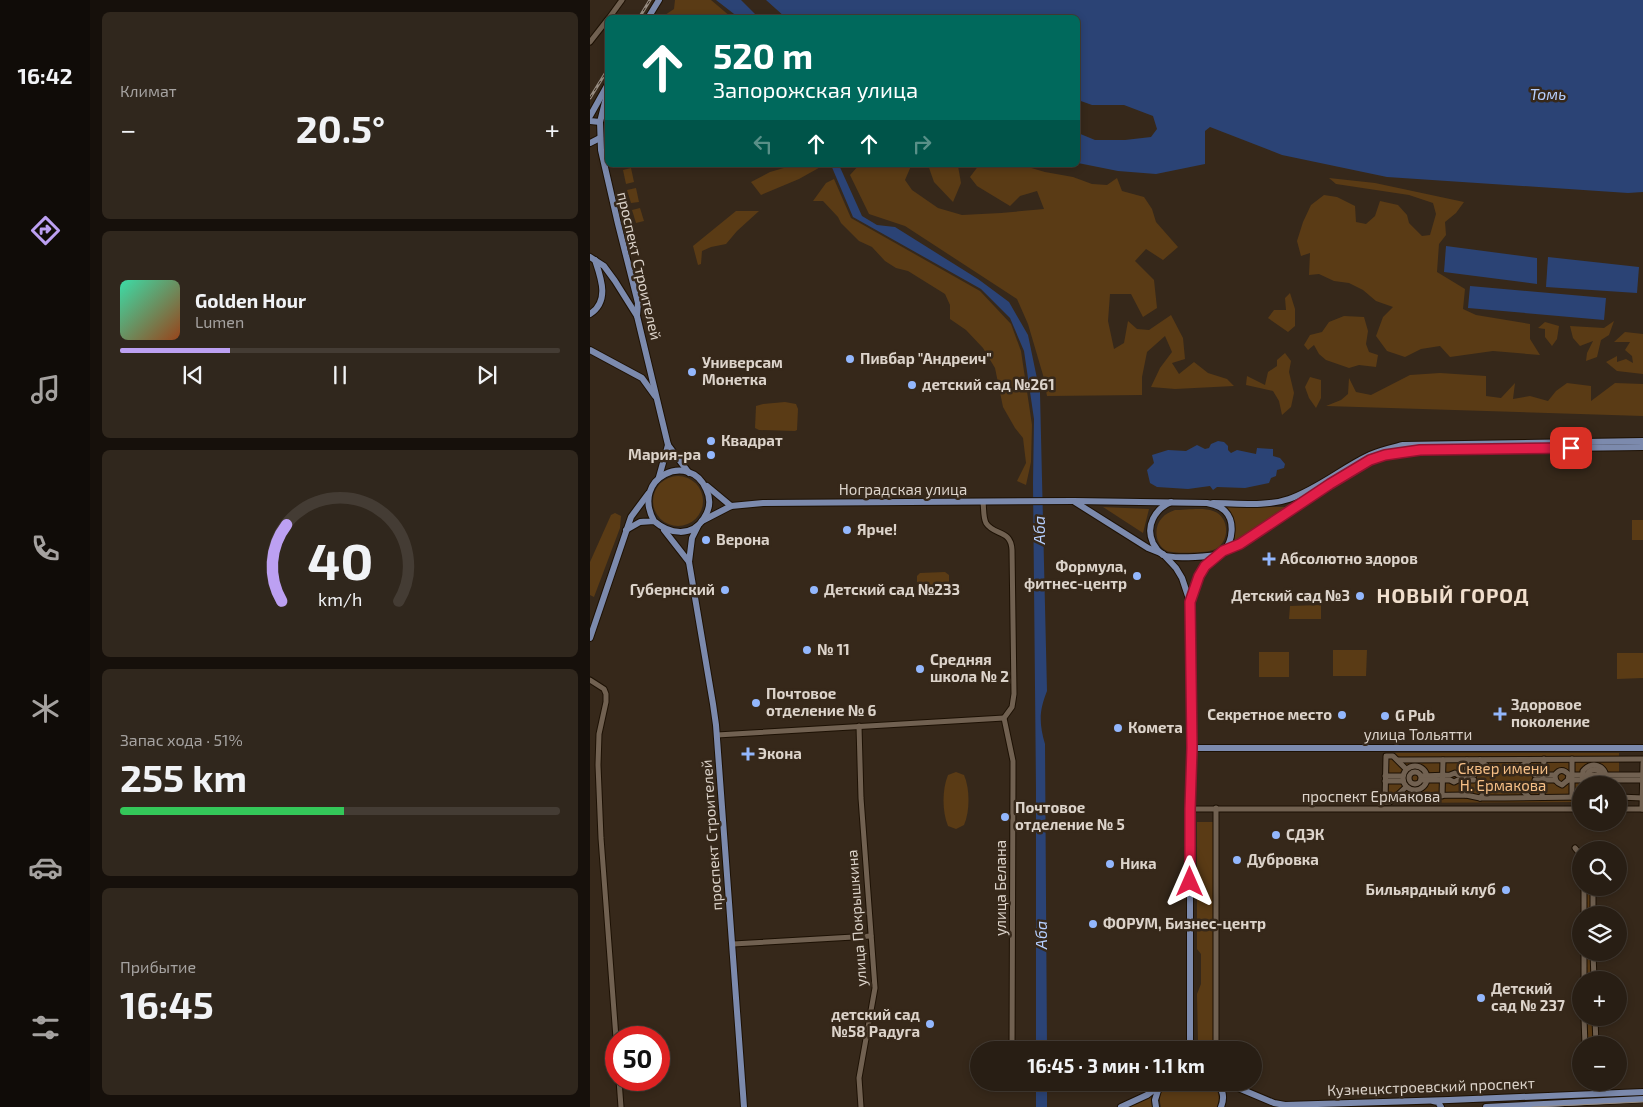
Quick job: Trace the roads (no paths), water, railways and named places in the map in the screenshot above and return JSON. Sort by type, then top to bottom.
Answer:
[{"type":"main road","points":[[650,15],[658,0]]},
{"type":"main road","points":[[590,116],[605,89]]},
{"type":"main road","name":"проспект Строителей","points":[[605,102],[600,122],[601,150],[638,303],[637,316],[668,445]]},
{"type":"main road","points":[[590,121],[600,122]]},
{"type":"main road","points":[[590,144],[600,138]]},
{"type":"main road","points":[[592,259],[604,266],[616,281],[637,316]]},
{"type":"main road","points":[[590,314],[601,300],[603,285],[592,259]]},
{"type":"main road","points":[[590,350],[642,378],[657,399]]},
{"type":"main road","points":[[1191,1041],[1190,809],[1192,748],[1190,602],[1182,578],[1176,568],[1155,547],[1150,531],[1152,520],[1162,508],[1172,501],[1270,503],[1290,499],[1368,456],[1403,445],[1643,441]]},
{"type":"main road","points":[[649,493],[648,502],[654,521],[671,531],[690,530],[731,506],[690,473],[668,445]]},
{"type":"main road","points":[[659,478],[668,445]]},
{"type":"main road","points":[[1074,501],[1148,548],[1163,554],[1188,557],[1220,553],[1240,544],[1330,484],[1362,465],[1385,455],[1420,450],[1643,447]]},
{"type":"main road","points":[[590,638],[631,517],[659,478],[674,471],[690,473]]},
{"type":"main road","points":[[688,562],[692,538],[707,513],[709,503],[704,485]]},
{"type":"main road","name":"Ноградская улица","points":[[731,506],[763,503],[1172,501]]},
{"type":"main road","points":[[1190,602],[1199,576],[1205,566],[1220,553],[1231,538],[1232,524],[1230,518],[1217,505],[1207,502]]},
{"type":"main road","points":[[626,530],[640,522],[654,521]]},
{"type":"main road","points":[[662,527],[688,562]]},
{"type":"main road","name":"проспект Строителей","points":[[688,562],[714,704],[744,1107]]},
{"type":"main road","name":"улица Тольятти","points":[[1192,748],[1643,748]]},
{"type":"main road","points":[[1121,1107],[1152,1091]]},
{"type":"main road","points":[[1156,1107],[1155,1100],[1159,1091]]},
{"type":"main road","points":[[1221,1107],[1222,1091]]},
{"type":"main road","name":"Кузнецкстроевский проспект","points":[[1249,1091],[1274,1103],[1285,1105],[1643,1092]]},
{"type":"main road","name":"Кузнецкстроевский проспект","points":[[1486,1107],[1643,1099]]},
{"type":"main road","points":[[1431,1100],[1438,1102],[1440,1107],[1449,1100]]},
{"type":"street","points":[[610,15],[622,0]]},
{"type":"street","points":[[590,42],[605,22]]},
{"type":"street","points":[[717,735],[1004,718],[1012,707],[1014,694],[1012,543],[1008,537],[987,524],[983,502]]},
{"type":"street","points":[[590,680],[604,689],[606,694],[599,734],[598,765],[601,838],[615,1026]]},
{"type":"street","name":"улица Белана","points":[[1004,718],[1013,761],[1014,777],[1012,1041]]},
{"type":"street","name":"улица Покрышкина","points":[[859,726],[861,798],[874,988],[859,1078],[861,1107]]},
{"type":"street","points":[[1406,769],[1393,756],[1386,756],[1385,802],[1390,802],[1406,787]]},
{"type":"street","points":[[1505,766],[1506,759]]},
{"type":"street","points":[[1398,760],[1575,759],[1593,776]]},
{"type":"street","points":[[1575,759],[1593,776]]},
{"type":"street","points":[[1555,777],[1558,783],[1562,785],[1570,778],[1575,759]]},
{"type":"street","points":[[1595,776],[1613,759]]},
{"type":"street","points":[[1595,776],[1613,759],[1643,761],[1643,809],[1627,809]]},
{"type":"street","points":[[1406,769],[1403,779],[1406,787],[1414,790],[1432,760]]},
{"type":"street","points":[[1442,796],[1443,760]]},
{"type":"street","points":[[1466,795],[1467,760]]},
{"type":"street","points":[[1480,760],[1489,768]]},
{"type":"street","points":[[1519,768],[1530,760]]},
{"type":"street","points":[[1542,797],[1544,760]]},
{"type":"street","points":[[1406,769],[1416,765],[1432,796]]},
{"type":"street","points":[[1555,777],[1557,772],[1561,770],[1566,771],[1572,784]]},
{"type":"street","points":[[1422,778],[1450,778],[1455,773],[1458,778],[1474,778]]},
{"type":"street","points":[[1618,776],[1643,775]]},
{"type":"street","points":[[1535,778],[1555,777]]},
{"type":"street","points":[[1385,779],[1403,779]]},
{"type":"street","points":[[1627,779],[1643,780]]},
{"type":"street","points":[[1480,798],[1488,788]]},
{"type":"street","points":[[1520,788],[1529,797]]},
{"type":"street","points":[[1504,791],[1504,798]]},
{"type":"street","points":[[1397,796],[1466,795],[1480,798],[1572,797]]},
{"type":"street","points":[[1627,797],[1643,798]]},
{"type":"street","points":[[1216,808],[1216,1041]]},
{"type":"street","name":"проспект Ермакова","points":[[1190,809],[1572,809]]},
{"type":"street","points":[[1584,906],[1584,899],[1593,903],[1592,896]]},
{"type":"street","points":[[733,944],[871,936]]},
{"type":"street","points":[[1584,962],[1594,970]]},
{"type":"street","points":[[1584,962],[1584,971]]},
{"type":"street","points":[[1594,962],[1594,970]]},
{"type":"street","points":[[1595,1026],[1596,1036]]},
{"type":"street","points":[[620,1091],[621,1107]]},
{"type":"street","points":[[1527,1097],[1527,1105]]},
{"type":"water","points":[[716,0],[741,0],[756,15],[735,15]]},
{"type":"water","name":"Томь","points":[[766,0],[1643,0],[1643,192],[1628,193],[1387,177],[1282,155],[1210,127],[1205,131],[1205,164],[1156,174],[1118,171],[1080,163],[1080,134],[1095,140],[1125,140],[1151,137],[1157,129],[1153,116],[1124,105],[1092,105],[1080,101],[1080,15],[783,15]]},
{"type":"water","name":"Аба","points":[[832,167],[840,167],[862,216],[877,225],[895,227],[978,279],[1009,302],[1028,335],[1040,393],[1047,691],[1042,705],[1041,717],[1045,744],[1047,1041],[1036,1041],[1034,419],[1024,351],[1010,318],[981,289],[853,217]]},
{"type":"water","points":[[1446,246],[1537,258],[1537,284],[1444,272]]},
{"type":"water","points":[[1548,257],[1639,267],[1637,293],[1546,287]]},
{"type":"water","points":[[1470,286],[1606,298],[1604,320],[1468,308]]},
{"type":"water","points":[[1218,441],[1224,442],[1231,453],[1237,450],[1256,454],[1257,448],[1273,449],[1273,456],[1280,458],[1285,464],[1284,468],[1277,470],[1276,476],[1271,478],[1269,483],[1245,488],[1217,487],[1213,490],[1210,486],[1188,489],[1157,487],[1150,483],[1147,470],[1154,463],[1152,455],[1168,450],[1186,451],[1197,445],[1205,449]]},
{"type":"water","points":[[1036,1091],[1047,1091],[1047,1107],[1036,1107]]},
{"type":"tram line","points":[[1532,1107],[1643,1102]]},
{"type":"railway","points":[[641,15],[650,0]]},
{"type":"railway","points":[[590,98],[605,74]]},
{"type":"place","name":"Пивбар \"Андреич\"","points":[[850,359]]},
{"type":"place","name":"Универсам Монетка","points":[[692,372]]},
{"type":"place","name":"детский сад №261","points":[[912,385]]},
{"type":"place","name":"Квадрат","points":[[711,441]]},
{"type":"place","name":"Мария-ра","points":[[711,455]]},
{"type":"place","name":"Ярче!","points":[[847,530]]},
{"type":"place","name":"Верона","points":[[706,540]]},
{"type":"place","name":"Абсолютно здоров","points":[[1269,559]]},
{"type":"place","name":"Формула, фитнес-центр","points":[[1137,576]]},
{"type":"place","name":"Губернский","points":[[725,590]]},
{"type":"place","name":"Детский сад №233","points":[[814,590]]},
{"type":"place","name":"Детский сад №3","points":[[1360,596]]},
{"type":"place","name":"№ 11","points":[[807,650]]},
{"type":"place","name":"Средняя школа № 2","points":[[920,669]]},
{"type":"place","name":"Почтовое отделение № 6","points":[[756,703]]},
{"type":"place","name":"Здоровое поколение","points":[[1500,714]]},
{"type":"place","name":"Секретное место","points":[[1342,715]]},
{"type":"place","name":"G Pub","points":[[1385,716]]},
{"type":"place","name":"Комета","points":[[1118,728]]},
{"type":"place","name":"Экона","points":[[748,754]]},
{"type":"place","name":"Почтовое отделение № 5","points":[[1005,817]]},
{"type":"place","name":"СДЭК","points":[[1276,835]]},
{"type":"place","name":"Дубровка","points":[[1237,860]]},
{"type":"place","name":"Ника","points":[[1110,864]]},
{"type":"place","name":"Бильярдный клуб","points":[[1506,890]]},
{"type":"place","name":"ФОРУМ, Бизнес-центр","points":[[1093,924]]},
{"type":"place","name":"Детский сад № 237","points":[[1481,998]]},
{"type":"place","name":"детский сад №58 Радуга","points":[[930,1024]]},
{"type":"district","name":"НОВЫЙ ГОРОД","points":[[1453,596]]},
{"type":"park label","name":"Сквер имени Н. Ермакова","points":[[1503,778]]}]
